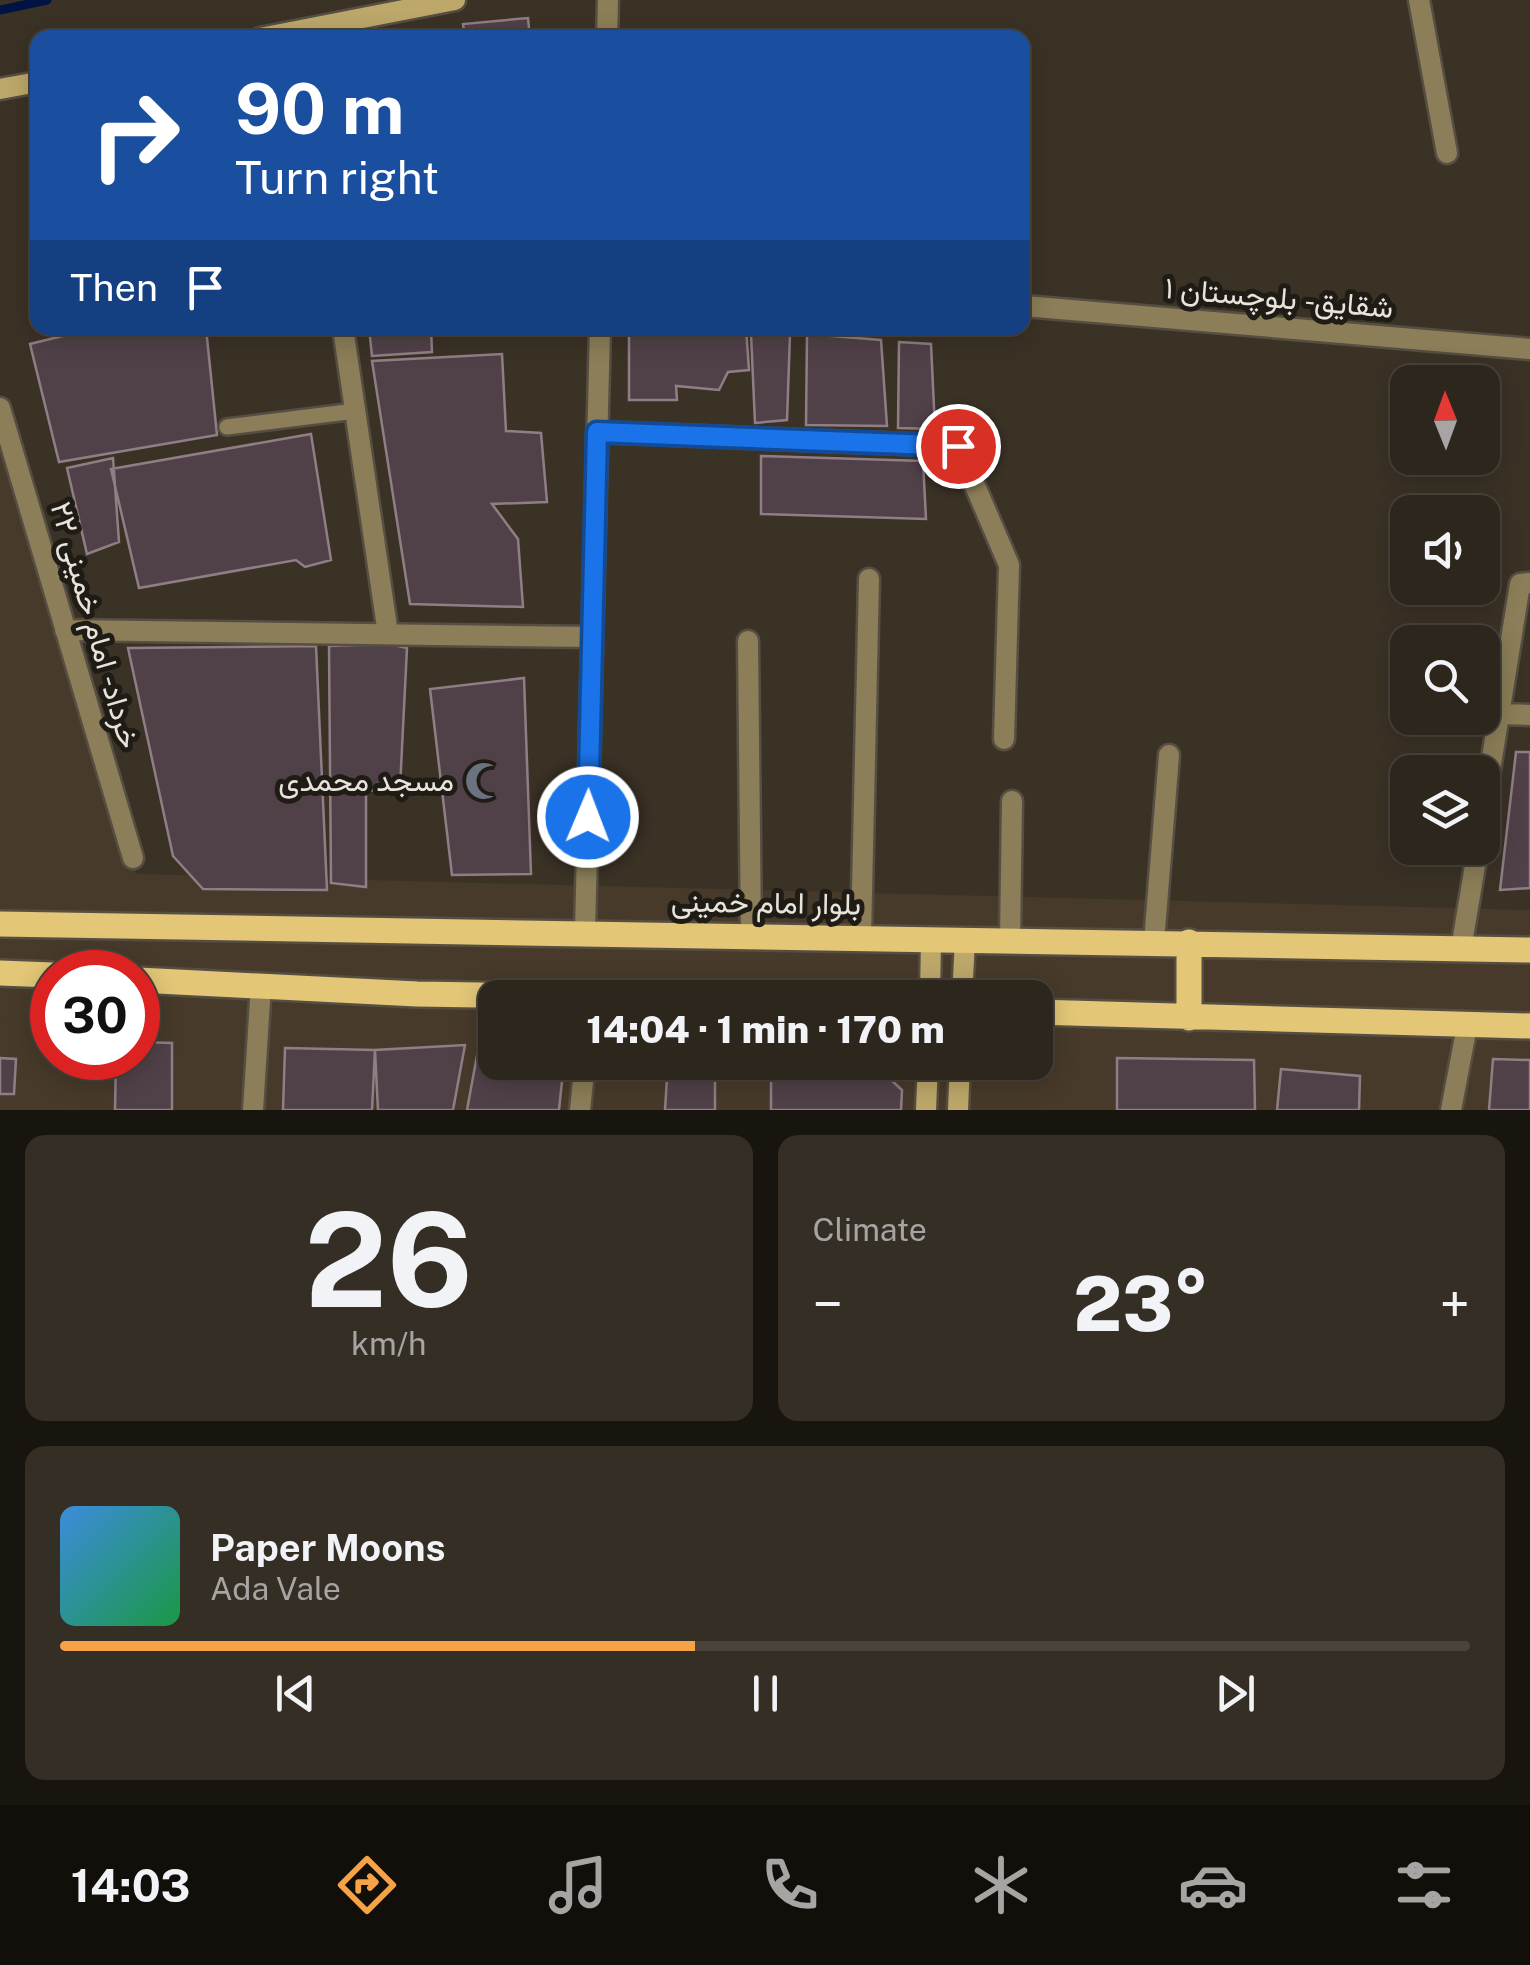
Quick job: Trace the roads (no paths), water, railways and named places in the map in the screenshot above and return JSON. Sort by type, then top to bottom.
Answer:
[{"type":"main road","name":"بلوار امام خمینی","points":[[0,924],[1530,950]]},
{"type":"main road","points":[[1189,942],[1189,1018]]},
{"type":"main road","points":[[0,973],[30,975]]},
{"type":"main road","points":[[160,981],[478,995]]},
{"type":"main road","points":[[1053,1013],[1530,1026]]},
{"type":"street","points":[[316,30],[455,0]]},
{"type":"street","points":[[607,30],[608,0]]},
{"type":"street","points":[[1418,0],[1447,153]]},
{"type":"street","points":[[0,90],[30,84]]},
{"type":"street","name":"شقایق - بلوچستان ۱","points":[[1030,307],[1530,349]]},
{"type":"street","points":[[344,335],[388,634]]},
{"type":"street","points":[[584,932],[600,335]]},
{"type":"street","name":"خرداد - امام خمینی ۲۲","points":[[0,408],[133,858]]},
{"type":"street","points":[[597,432],[958,446],[1008,565],[1004,739]]},
{"type":"street","points":[[861,937],[868,579]]},
{"type":"street","points":[[1525,584],[1500,714],[1530,715]]},
{"type":"street","points":[[65,630],[592,637]]},
{"type":"street","points":[[748,642],[751,935]]},
{"type":"street","points":[[1154,942],[1169,756]]},
{"type":"street","points":[[1010,940],[1012,801]]},
{"type":"street","points":[[1461,949],[1475,865]]},
{"type":"street","points":[[930,980],[931,939]]},
{"type":"street","points":[[963,980],[965,940]]},
{"type":"street","points":[[253,1110],[261,985]]},
{"type":"street","points":[[1451,1110],[1466,1026]]},
{"type":"street","points":[[580,1110],[583,1080]]},
{"type":"street","points":[[926,1110],[927,1080]]},
{"type":"street","points":[[958,1110],[959,1080]]},
{"type":"lane","points":[[226,427],[355,412]]},
{"type":"waterway","points":[[0,10],[47,0]]},
{"type":"place","name":"مسجد محمدی","points":[[484,781]]}]
